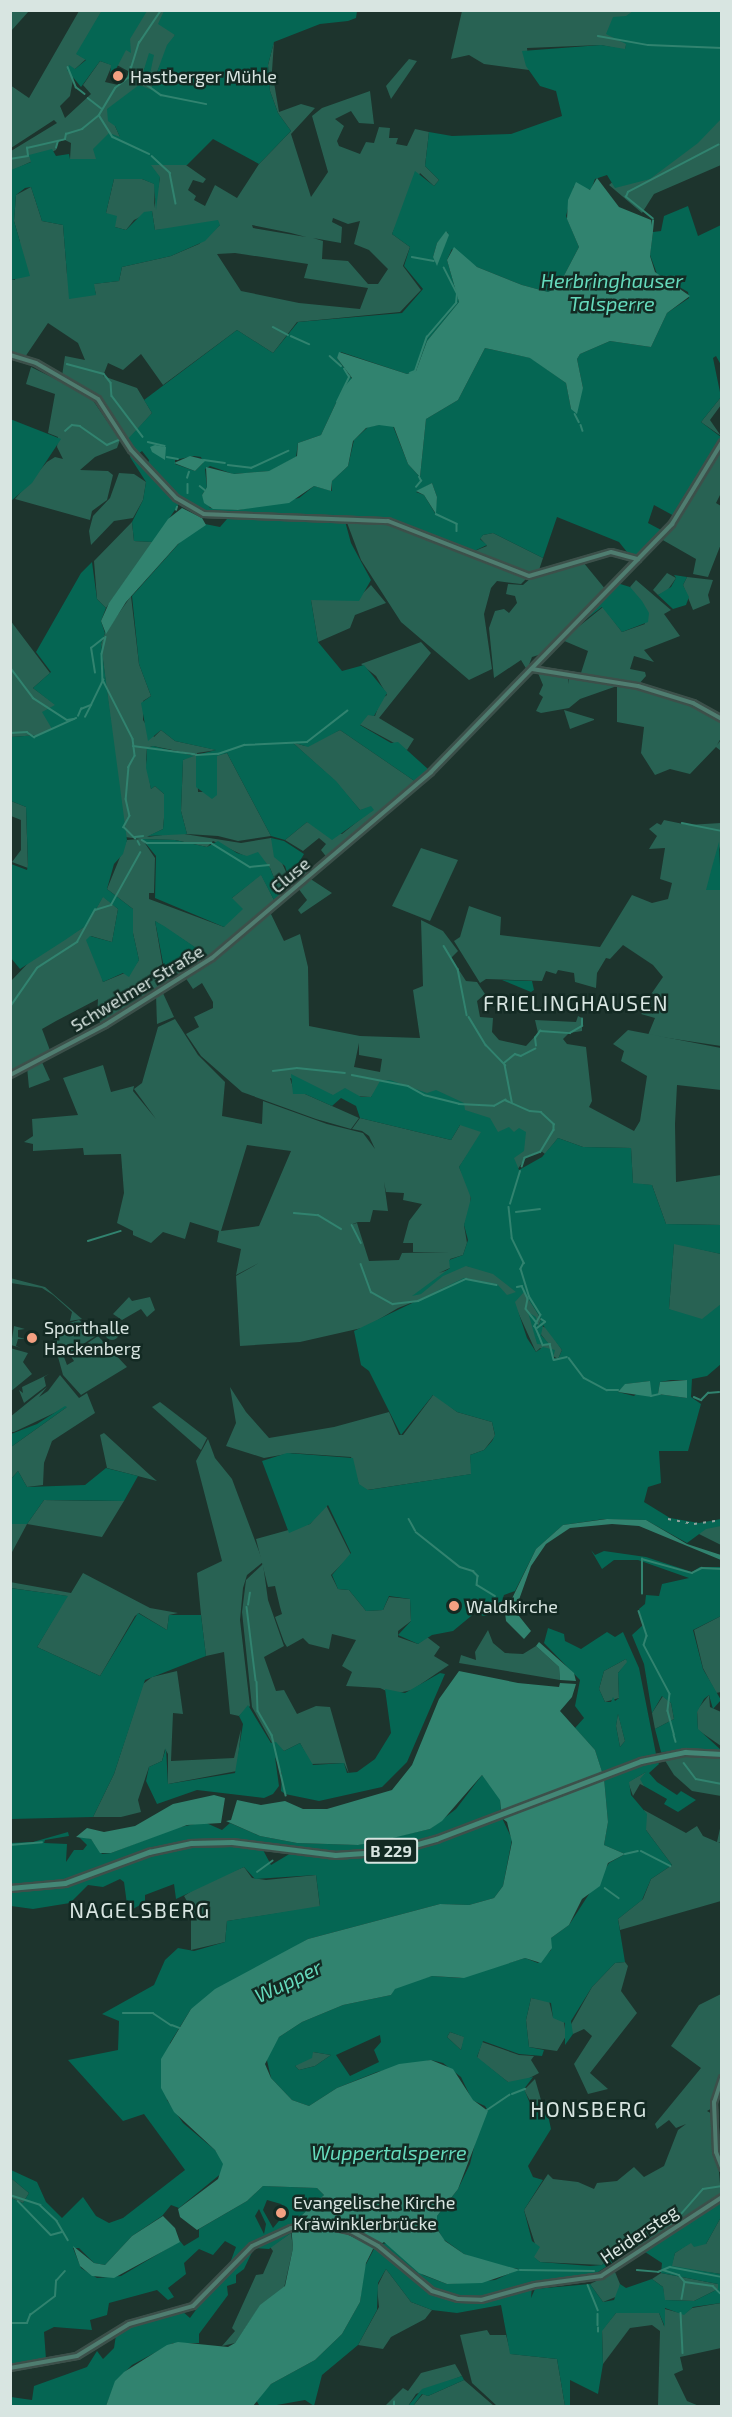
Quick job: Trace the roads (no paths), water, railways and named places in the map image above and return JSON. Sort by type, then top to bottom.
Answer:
[{"type":"main road","points":[[10,355],[24,358],[99,401],[131,450],[176,498],[204,514],[385,521],[529,576],[611,552],[639,558]]},
{"type":"main road","name":"Cluse","points":[[268,911],[418,783],[464,740],[676,517],[722,442]]},
{"type":"main road","points":[[532,669],[638,686],[693,703],[722,719]]},
{"type":"main road","name":"Schwelmer Straße","points":[[10,1075],[93,1032],[189,973],[268,911]]},
{"type":"main road","name":"B 229","points":[[10,1888],[72,1881],[149,1852],[182,1844],[232,1842],[317,1854],[369,1854],[411,1847],[655,1757],[722,1754]]},
{"type":"main road","points":[[722,2078],[714,2102],[716,2152],[722,2168]]},
{"type":"main road","name":"Heidersteg","points":[[10,2368],[77,2356],[130,2323],[193,2306],[263,2239],[291,2228],[340,2228],[368,2239],[386,2252],[417,2282],[452,2298],[485,2300],[532,2286],[601,2276],[722,2197]]},
{"type":"water","name":"Herbringhauser Talsperre","points":[[597,178],[619,207],[651,220],[653,232],[650,256],[655,272],[690,296],[667,313],[651,347],[610,341],[580,354],[577,359],[583,388],[577,414],[571,409],[566,383],[530,358],[485,348],[458,400],[426,419],[420,477],[408,464],[394,427],[379,425],[366,428],[353,441],[348,466],[332,481],[331,491],[314,486],[289,503],[238,510],[213,509],[204,503],[202,495],[207,487],[206,467],[234,474],[269,471],[297,456],[298,443],[321,435],[343,388],[352,378],[337,358],[339,352],[407,374],[416,371],[427,341],[459,302],[447,260],[454,247],[477,267],[522,285],[548,292],[558,287],[579,247],[567,219],[568,200],[576,182],[590,190]]},
{"type":"water","points":[[446,231],[449,235],[437,266],[433,257],[437,243]]},
{"type":"water","points":[[155,445],[166,447],[165,460],[152,452],[150,447]]},
{"type":"water","points":[[190,456],[206,460],[195,471],[174,463]]},
{"type":"water","points":[[432,483],[437,497],[436,514],[424,495],[416,491]]},
{"type":"water","points":[[182,508],[202,518],[206,525],[178,544],[126,602],[106,634],[101,621],[109,603],[168,519]]},
{"type":"water","points":[[687,1380],[687,1398],[658,1394],[660,1382]]},
{"type":"water","points":[[650,1381],[652,1397],[618,1392],[625,1384]]},
{"type":"water","points":[[607,1519],[646,1520],[687,1544],[721,1555],[721,1560],[639,1526],[612,1524],[570,1528],[546,1544],[531,1566],[515,1611],[531,1631],[524,1639],[506,1621],[505,1613],[536,1549],[563,1525]]},
{"type":"water","points":[[539,1642],[574,1673],[576,1681],[560,1680],[559,1667],[536,1646]]},
{"type":"water","name":"Wuppertalsperre","points":[[459,1671],[518,1683],[559,1687],[560,1683],[576,1684],[572,1697],[560,1711],[595,1750],[604,1778],[608,1822],[604,1845],[625,1854],[608,1863],[600,1886],[582,1899],[569,1925],[551,1938],[552,1948],[541,1963],[525,1958],[464,1978],[432,1976],[395,1989],[391,1995],[343,2005],[302,2022],[279,2037],[265,2064],[271,2078],[292,2100],[309,2106],[337,2088],[399,2064],[431,2060],[453,2069],[473,2100],[488,2111],[458,2189],[437,2216],[437,2229],[445,2241],[464,2254],[520,2270],[482,2283],[447,2284],[419,2273],[384,2242],[373,2249],[366,2263],[360,2302],[342,2334],[315,2360],[271,2384],[253,2406],[106,2406],[115,2381],[124,2372],[167,2345],[178,2342],[228,2347],[235,2343],[260,2305],[285,2286],[293,2248],[291,2225],[324,2195],[317,2188],[263,2186],[247,2201],[197,2230],[180,2217],[178,2209],[218,2179],[223,2164],[215,2150],[174,2112],[161,2088],[161,2059],[191,2009],[215,1989],[308,1939],[440,1904],[469,1905],[494,1898],[503,1886],[512,1842],[507,1822],[502,1818],[500,1800],[482,1775],[442,1821],[430,1829],[358,1845],[297,1843],[260,1836],[226,1821],[231,1820],[237,1800],[261,1805],[285,1801],[303,1809],[327,1809],[392,1790],[412,1765],[439,1699]]},
{"type":"water","points":[[214,1795],[225,1798],[221,1823],[187,1825],[111,1853],[100,1853],[91,1839],[76,1837],[87,1828],[104,1832],[135,1826],[173,1804]]},
{"type":"water","points":[[163,2216],[175,2228],[180,2242],[114,2278],[92,2276],[80,2266],[73,2246],[94,2263],[105,2265],[132,2236]]},
{"type":"waterway","points":[[10,159],[28,156],[27,148],[65,139],[66,134],[82,129],[99,115],[115,88],[128,78],[139,43],[161,10]]},
{"type":"waterway","points":[[598,36],[648,45],[722,48]]},
{"type":"waterway","points":[[68,67],[76,87],[85,94]]},
{"type":"waterway","points":[[131,67],[132,74],[161,95],[206,104]]},
{"type":"waterway","points":[[88,98],[102,109]]},
{"type":"waterway","points":[[99,115],[113,137],[149,154]]},
{"type":"waterway","points":[[56,148],[58,141]]},
{"type":"waterway","points":[[653,219],[626,197],[628,192],[718,145]]},
{"type":"waterway","points":[[152,156],[170,173],[176,203]]},
{"type":"waterway","points":[[652,231],[653,221]]},
{"type":"waterway","points":[[412,257],[434,261]]},
{"type":"waterway","points":[[410,373],[415,371],[427,337],[456,303],[457,294],[444,268]]},
{"type":"waterway","points":[[273,327],[288,335]]},
{"type":"waterway","points":[[291,336],[309,344]]},
{"type":"waterway","points":[[330,356],[341,366]]},
{"type":"waterway","points":[[67,364],[104,374],[111,383],[112,396],[143,437]]},
{"type":"waterway","points":[[337,402],[349,377],[344,369]]},
{"type":"waterway","points":[[575,414],[579,422]]},
{"type":"waterway","points":[[65,431],[72,425],[80,426],[107,445],[119,440]]},
{"type":"waterway","points":[[581,425],[583,431]]},
{"type":"waterway","points":[[148,442],[165,446]]},
{"type":"waterway","points":[[228,465],[251,468],[288,451]]},
{"type":"waterway","points":[[167,457],[178,459]]},
{"type":"waterway","points":[[204,460],[225,463]]},
{"type":"waterway","points":[[187,478],[189,472]]},
{"type":"waterway","points":[[416,487],[421,481],[419,477]]},
{"type":"waterway","points":[[188,484],[188,493]]},
{"type":"waterway","points":[[200,486],[205,490]]},
{"type":"waterway","points":[[436,514],[457,524],[457,531]]},
{"type":"waterway","points":[[106,637],[102,654],[103,680],[133,739],[135,756],[129,767],[126,799],[130,816],[124,827],[135,838]]},
{"type":"waterway","points":[[95,673],[91,648],[104,638]]},
{"type":"waterway","points":[[10,667],[33,698],[67,720],[74,719]]},
{"type":"waterway","points":[[78,716],[81,709],[91,705],[103,680]]},
{"type":"waterway","points":[[85,717],[91,705]]},
{"type":"waterway","points":[[196,755],[218,754],[244,745],[307,742],[347,711]]},
{"type":"waterway","points":[[10,733],[27,732],[34,737],[76,718]]},
{"type":"waterway","points":[[133,746],[194,754]]},
{"type":"waterway","points":[[682,823],[722,831]]},
{"type":"waterway","points":[[135,837],[143,836]]},
{"type":"waterway","points":[[142,840],[147,843],[211,843],[250,867],[269,865]]},
{"type":"waterway","points":[[138,841],[140,845]]},
{"type":"waterway","points":[[10,1007],[37,968],[77,942],[95,910],[111,905],[140,853]]},
{"type":"waterway","points":[[444,946],[458,969],[467,1015]]},
{"type":"waterway","points":[[469,1017],[486,1045],[505,1065],[512,1102]]},
{"type":"waterway","points":[[536,1046],[535,1038],[540,1031],[570,1033],[582,1026],[582,1019]]},
{"type":"waterway","points":[[504,1063],[515,1054],[521,1056],[535,1049]]},
{"type":"waterway","points":[[273,1071],[297,1068],[345,1073]]},
{"type":"waterway","points":[[352,1075],[408,1086],[424,1095],[459,1104],[494,1106],[505,1100],[530,1111],[541,1112],[554,1124],[554,1130],[541,1152],[525,1158],[522,1167]]},
{"type":"waterway","points":[[510,1204],[520,1171]]},
{"type":"waterway","points":[[509,1207],[512,1238],[524,1263],[521,1269],[529,1296],[541,1315],[535,1326],[543,1345],[550,1344],[554,1360],[567,1357]]},
{"type":"waterway","points":[[516,1212],[540,1209]]},
{"type":"waterway","points":[[294,1213],[318,1215],[341,1229]]},
{"type":"waterway","points":[[352,1225],[361,1243]]},
{"type":"waterway","points":[[88,1241],[120,1231]]},
{"type":"waterway","points":[[361,1264],[371,1292],[393,1304],[418,1301],[466,1279],[496,1285]]},
{"type":"waterway","points":[[517,1287],[522,1286],[528,1299],[526,1309],[537,1323]]},
{"type":"waterway","points":[[537,1328],[545,1322],[542,1320]]},
{"type":"waterway","points":[[569,1358],[584,1378],[607,1390],[618,1390]]},
{"type":"waterway","points":[[694,1397],[701,1400],[708,1393],[719,1392]]},
{"type":"waterway","points":[[651,1396],[660,1394]]},
{"type":"waterway","points":[[409,1519],[415,1530]]},
{"type":"waterway","points":[[416,1532],[460,1567],[473,1571],[478,1576],[477,1585],[495,1596]]},
{"type":"waterway","points":[[642,1594],[642,1559],[692,1573],[702,1568],[722,1569]]},
{"type":"waterway","points":[[248,1605],[250,1593]]},
{"type":"waterway","points":[[247,1607],[256,1680]]},
{"type":"waterway","points":[[639,1611],[647,1636],[644,1645],[670,1694],[668,1711],[674,1734]]},
{"type":"waterway","points":[[257,1682],[258,1711],[272,1735],[286,1795]]},
{"type":"waterway","points":[[674,1735],[676,1742]]},
{"type":"waterway","points":[[684,1763],[696,1779],[722,1784]]},
{"type":"waterway","points":[[10,1845],[42,1842]]},
{"type":"waterway","points":[[625,1854],[638,1851]]},
{"type":"waterway","points":[[641,1851],[670,1866]]},
{"type":"waterway","points":[[257,1872],[272,1861]]},
{"type":"waterway","points":[[605,1888],[619,1898]]},
{"type":"waterway","points":[[123,2013],[153,2013],[171,2025]]},
{"type":"waterway","points":[[172,2025],[180,2028]]},
{"type":"waterway","points":[[512,2094],[525,2089]]},
{"type":"waterway","points":[[487,2110],[509,2095]]},
{"type":"waterway","points":[[668,2229],[703,2189],[722,2186]]},
{"type":"waterway","points":[[10,2195],[40,2205],[57,2221],[68,2240]]},
{"type":"waterway","points":[[18,2201],[51,2235],[62,2232]]},
{"type":"waterway","points":[[637,2270],[658,2272],[670,2267],[722,2277]]},
{"type":"waterway","points":[[520,2270],[594,2271]]},
{"type":"waterway","points":[[663,2270],[679,2275],[685,2282],[682,2299]]},
{"type":"waterway","points":[[10,2323],[27,2323],[30,2315],[55,2296],[56,2281],[65,2271]]},
{"type":"waterway","points":[[685,2282],[713,2286],[720,2293]]},
{"type":"waterway","points":[[588,2285],[598,2310]]},
{"type":"waterway","points":[[681,2313],[683,2353]]},
{"type":"waterway","points":[[598,2314],[598,2325]]},
{"type":"railway","points":[[668,1519],[694,1524],[722,1520]]},
{"type":"place","name":"Hastberger Mühle","points":[[118,76]]},
{"type":"place","name":"Sporthalle Hackenberg","points":[[32,1338]]},
{"type":"place","name":"Waldkirche","points":[[454,1606]]},
{"type":"place","name":"Evangelische Kirche Kräwinklerbrücke","points":[[281,2213]]},
{"type":"district","name":"FRIELINGHAUSEN","points":[[576,1003]]},
{"type":"district","name":"NAGELSBERG","points":[[140,1910]]},
{"type":"district","name":"HONSBERG","points":[[589,2109]]},
{"type":"water label","name":"Wupper","points":[[288,1981]]}]
